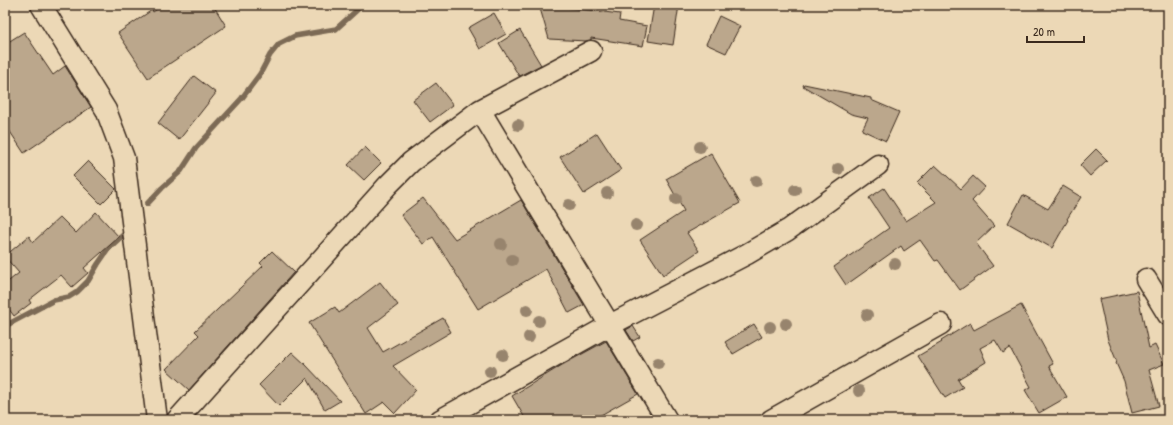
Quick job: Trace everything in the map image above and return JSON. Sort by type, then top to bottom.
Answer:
[{"type":"street","points":[[41,5],[106,110],[124,158],[157,420]]},
{"type":"street","points":[[177,420],[388,184],[411,162],[480,110],[591,51]]},
{"type":"street","points":[[480,110],[667,420]]},
{"type":"street","points":[[440,420],[610,324],[747,254],[788,230],[878,165]]},
{"type":"street","points":[[1146,279],[1168,315]]},
{"type":"street","points":[[772,420],[940,324]]},
{"type":"building","points":[[163,5],[213,5],[226,26],[148,78],[118,33],[152,10],[153,12]]},
{"type":"building","points":[[539,5],[620,14],[619,21],[647,26],[643,46],[591,38],[591,40],[586,41],[549,39]]},
{"type":"building","points":[[654,5],[679,5],[673,45],[648,41]]},
{"type":"building","points":[[494,13],[506,34],[480,49],[468,28]]},
{"type":"building","points":[[719,16],[740,26],[726,53],[706,44]]},
{"type":"building","points":[[520,30],[541,65],[519,76],[499,43]]},
{"type":"building","points":[[24,32],[53,75],[65,66],[91,107],[24,153],[5,124],[5,44]]},
{"type":"building","points":[[194,76],[216,93],[179,140],[158,123]]},
{"type":"building","points":[[436,83],[453,105],[430,122],[413,100]]},
{"type":"building","points":[[804,84],[871,98],[871,100],[899,112],[886,141],[862,130],[868,118],[851,114],[803,86]]},
{"type":"building","points":[[597,133],[621,170],[584,194],[560,157]]},
{"type":"building","points":[[365,147],[381,163],[364,180],[348,165]]},
{"type":"building","points":[[1096,149],[1107,160],[1090,176],[1080,165]]},
{"type":"building","points":[[711,153],[740,203],[687,233],[699,251],[663,275],[640,240],[684,211],[666,179]]},
{"type":"building","points":[[88,161],[116,189],[101,204],[73,176]]},
{"type":"building","points":[[935,165],[961,189],[973,176],[985,187],[972,201],[994,226],[976,243],[993,266],[960,290],[938,260],[935,261],[920,240],[904,251],[901,246],[846,285],[834,267],[889,228],[869,198],[884,188],[906,221],[936,202],[917,183]]},
{"type":"building","points":[[1063,186],[1081,197],[1067,219],[1068,220],[1052,248],[1008,223],[1023,195],[1048,209]]},
{"type":"building","points":[[423,198],[455,239],[521,200],[584,305],[569,313],[546,269],[478,309],[433,237],[423,244],[401,215]]},
{"type":"building","points":[[96,212],[119,237],[84,268],[88,273],[72,287],[61,275],[29,300],[31,303],[14,316],[5,304],[5,284],[19,273],[5,256],[29,236],[33,242],[60,217],[76,233]]},
{"type":"building","points":[[272,251],[294,272],[189,390],[166,369],[199,335],[195,331],[263,266],[260,263]]},
{"type":"building","points":[[380,282],[398,305],[368,328],[383,352],[443,318],[451,332],[393,366],[416,390],[395,413],[384,402],[366,414],[309,323],[335,307],[339,313]]},
{"type":"building","points":[[1137,291],[1149,348],[1155,345],[1164,364],[1149,370],[1159,406],[1132,413],[1124,381],[1108,340],[1099,299]]},
{"type":"building","points":[[1021,305],[1053,364],[1049,366],[1067,397],[1039,413],[1025,390],[1031,387],[1010,348],[1003,353],[995,340],[980,348],[986,362],[958,379],[963,387],[945,398],[918,356],[970,323],[974,330]]},
{"type":"building","points":[[754,324],[762,337],[733,354],[725,342]]},
{"type":"building","points":[[633,326],[640,337],[633,341],[626,330]]},
{"type":"building","points":[[606,341],[638,394],[592,420],[526,420],[512,396],[562,365]]},
{"type":"building","points":[[292,352],[340,401],[325,410],[307,378],[279,406],[259,385]]},
{"type":"waterway","points":[[147,204],[181,171],[196,148],[242,98],[260,74],[270,55],[279,44],[295,36],[336,29],[357,10],[360,5]]},
{"type":"waterway","points":[[5,326],[54,300],[69,297],[77,292],[88,281],[109,248],[123,235]]}]
